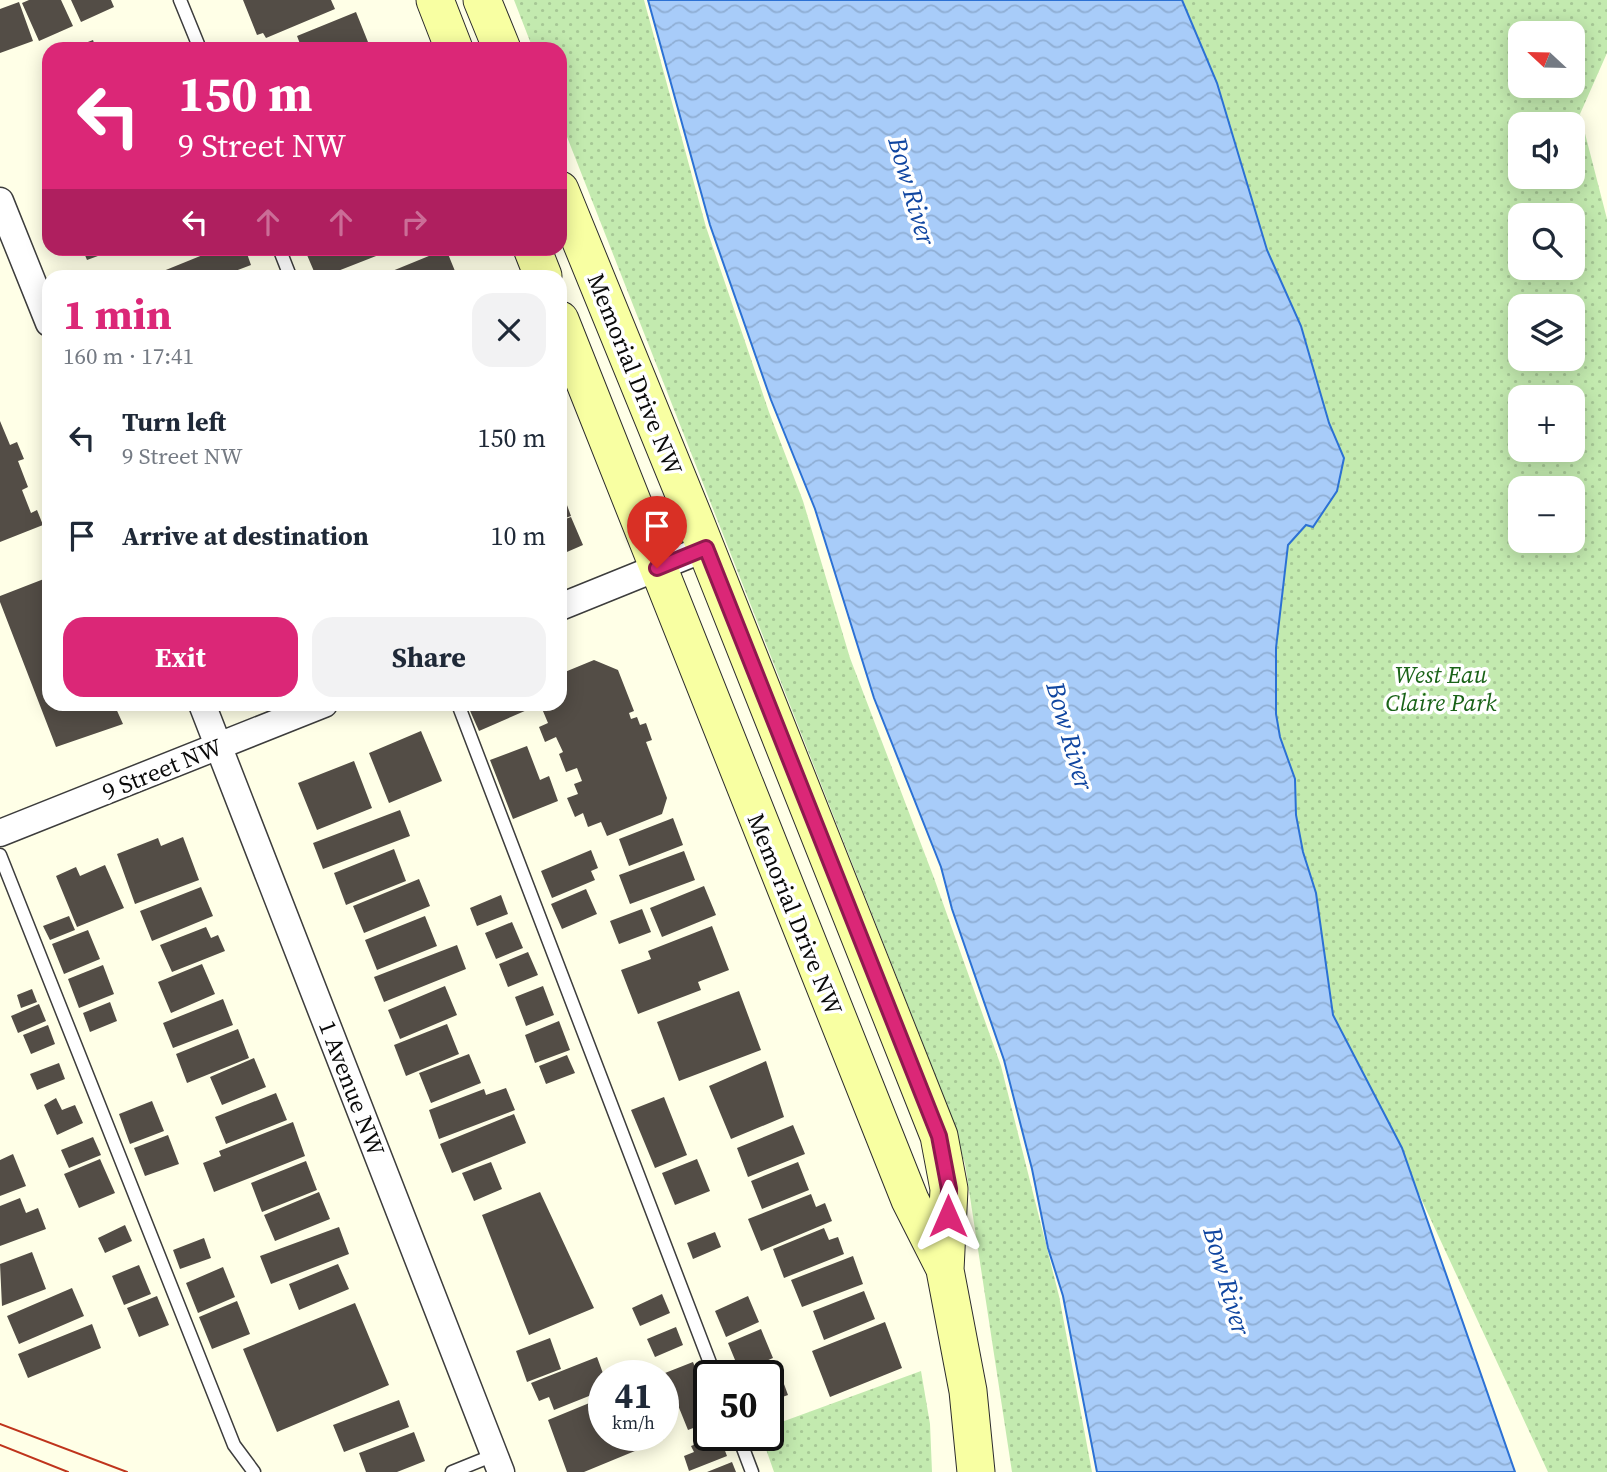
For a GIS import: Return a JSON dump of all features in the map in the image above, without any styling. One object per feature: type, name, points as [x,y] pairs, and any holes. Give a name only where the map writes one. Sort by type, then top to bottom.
[{"type":"main road","points":[[435,0],[451,42]]},
{"type":"main road","points":[[482,0],[499,42]]},
{"type":"main road","name":"Memorial Drive NW","points":[[567,207],[706,548],[939,1136],[949,1189],[945,1270],[968,1391],[976,1472]]},
{"type":"main road","name":"Memorial Drive NW","points":[[567,338],[910,1200],[945,1270]]},
{"type":"street","points":[[0,201],[42,306]]},
{"type":"street","points":[[567,604],[706,548]]},
{"type":"street","name":"1 Avenue NW","points":[[205,711],[498,1464]]},
{"type":"street","name":"9 Street NW","points":[[0,833],[306,711]]},
{"type":"lane","points":[[180,0],[197,42]]},
{"type":"lane","points":[[461,711],[709,1360]]},
{"type":"lane","points":[[0,855],[234,1445],[254,1472]]},
{"type":"lane","points":[[744,1451],[752,1472]]},
{"type":"lane","points":[[452,1472],[498,1464]]},
{"type":"green space","points":[[514,0],[644,0],[706,227],[769,412],[803,501],[850,658],[934,878],[1001,1066],[1059,1296],[1092,1472],[1012,1472],[965,1164],[947,1105],[567,137],[567,42],[530,42]]},
{"type":"green space","name":"West Eau Claire Park","points":[[1182,0],[1607,0],[1607,53],[1581,112],[1508,112],[1508,189],[1585,189],[1585,133],[1607,219],[1607,1472],[1548,1472],[1366,1080],[1333,1016],[1316,893],[1303,852],[1296,815],[1295,779],[1280,737],[1276,714],[1276,648],[1288,545],[1306,524],[1344,458],[1329,423],[1301,326],[1267,250],[1217,83]]},
{"type":"green space","points":[[921,1371],[930,1424],[932,1472],[774,1472],[767,1451],[784,1451],[784,1421]]},
{"type":"water","name":"Bow River","points":[[648,0],[1182,0],[1217,83],[1267,250],[1301,326],[1329,423],[1344,458],[1337,491],[1313,527],[1306,525],[1288,545],[1276,648],[1276,714],[1280,737],[1295,779],[1296,815],[1303,852],[1316,893],[1333,1015],[1402,1148],[1515,1472],[1097,1472],[1063,1296],[1048,1248],[1032,1169],[1004,1060],[952,909],[941,867],[874,698],[815,509],[771,400],[710,225]]},
{"type":"building","points":[[29,0],[61,0],[73,26],[39,41],[22,3]]},
{"type":"building","points":[[71,0],[111,0],[114,7],[81,22]]},
{"type":"building","points":[[243,0],[331,0],[335,9],[266,38],[263,33],[257,35]]},
{"type":"building","points":[[19,2],[33,41],[0,53],[0,9]]},
{"type":"building","points":[[356,12],[368,42],[299,42],[297,36]]},
{"type":"building","points":[[200,256],[248,256],[251,265],[238,270],[166,270]]},
{"type":"building","points":[[307,256],[376,256],[340,270],[313,270]]},
{"type":"building","points":[[429,256],[449,256],[455,270],[395,270]]},
{"type":"building","points":[[0,421],[10,445],[17,442],[24,459],[18,461],[28,487],[22,490],[31,513],[37,510],[42,525],[0,542]]},
{"type":"building","points":[[571,517],[583,545],[567,552],[567,518]]},
{"type":"building","points":[[42,580],[42,711],[0,602],[0,596]]},
{"type":"building","points":[[594,660],[618,670],[634,711],[629,713],[631,719],[637,717],[640,725],[646,723],[652,740],[646,742],[667,798],[662,814],[607,836],[601,822],[588,827],[583,813],[575,817],[567,798],[578,794],[574,784],[582,781],[577,768],[566,772],[559,754],[563,752],[556,737],[545,742],[539,727],[548,723],[543,711],[567,711],[567,671]]},
{"type":"building","points":[[42,711],[117,711],[123,724],[56,747]]},
{"type":"building","points":[[470,711],[525,711],[479,731]]},
{"type":"building","points":[[421,731],[442,781],[389,803],[369,753]]},
{"type":"building","points":[[527,746],[540,780],[549,776],[558,801],[513,819],[490,760]]},
{"type":"building","points":[[354,761],[372,808],[317,830],[298,783]]},
{"type":"building","points":[[400,810],[410,836],[323,869],[313,843]]},
{"type":"building","points":[[673,818],[683,845],[629,866],[619,839]]},
{"type":"building","points":[[183,837],[199,880],[135,904],[117,854],[158,838],[161,846]]},
{"type":"building","points":[[394,849],[406,881],[346,905],[334,873]]},
{"type":"building","points":[[591,850],[598,868],[591,871],[595,880],[552,898],[541,871]]},
{"type":"building","points":[[684,851],[695,880],[630,904],[619,875]]},
{"type":"building","points":[[105,865],[124,908],[77,927],[56,876],[76,867],[80,876]]},
{"type":"building","points":[[419,879],[430,906],[364,933],[353,906]]},
{"type":"building","points":[[704,886],[716,915],[662,937],[650,908]]},
{"type":"building","points":[[201,887],[213,916],[152,941],[140,911]]},
{"type":"building","points":[[586,889],[597,914],[562,929],[551,904]]},
{"type":"building","points":[[501,895],[508,914],[477,926],[470,908]]},
{"type":"building","points":[[642,909],[651,932],[619,944],[610,921]]},
{"type":"building","points":[[69,916],[75,930],[50,940],[43,926]]},
{"type":"building","points":[[425,916],[437,946],[377,970],[365,940]]},
{"type":"building","points":[[512,922],[523,948],[496,959],[485,933]]},
{"type":"building","points":[[712,926],[729,970],[698,982],[701,990],[638,1014],[621,970],[651,959],[648,951]]},
{"type":"building","points":[[206,927],[211,938],[218,935],[225,951],[172,972],[160,945]]},
{"type":"building","points":[[88,930],[100,959],[64,974],[52,944]]},
{"type":"building","points":[[457,945],[466,969],[384,1002],[374,977]]},
{"type":"building","points":[[528,952],[538,975],[508,987],[499,964]]},
{"type":"building","points":[[202,964],[215,994],[171,1013],[158,982]]},
{"type":"building","points":[[103,965],[114,994],[79,1008],[68,979]]},
{"type":"building","points":[[445,986],[457,1015],[400,1039],[388,1010]]},
{"type":"building","points":[[543,986],[554,1015],[526,1026],[515,997]]},
{"type":"building","points":[[32,989],[37,1002],[21,1008],[17,995]]},
{"type":"building","points":[[739,991],[761,1050],[679,1081],[657,1022]]},
{"type":"building","points":[[223,999],[233,1025],[173,1048],[163,1023]]},
{"type":"building","points":[[110,1002],[117,1021],[90,1032],[83,1013]]},
{"type":"building","points":[[39,1004],[46,1021],[18,1033],[11,1016]]},
{"type":"building","points":[[559,1021],[570,1050],[535,1063],[525,1035]]},
{"type":"building","points":[[447,1024],[459,1054],[406,1076],[394,1045]]},
{"type":"building","points":[[48,1025],[55,1044],[31,1054],[23,1035]]},
{"type":"building","points":[[238,1029],[249,1058],[187,1083],[176,1054]]},
{"type":"building","points":[[469,1054],[481,1083],[431,1103],[419,1073]]},
{"type":"building","points":[[567,1055],[575,1073],[546,1084],[539,1066]]},
{"type":"building","points":[[254,1058],[266,1087],[222,1105],[210,1077]]},
{"type":"building","points":[[766,1061],[784,1117],[731,1139],[709,1086]]},
{"type":"building","points":[[59,1063],[65,1079],[37,1090],[30,1074]]},
{"type":"building","points":[[506,1088],[515,1110],[439,1139],[429,1110],[484,1089],[486,1095]]},
{"type":"building","points":[[276,1093],[287,1120],[226,1144],[215,1117]]},
{"type":"building","points":[[664,1097],[687,1155],[655,1168],[631,1110]]},
{"type":"building","points":[[56,1098],[62,1110],[75,1105],[83,1123],[57,1135],[44,1105]]},
{"type":"building","points":[[152,1101],[164,1131],[130,1144],[119,1114]]},
{"type":"building","points":[[514,1114],[526,1143],[452,1173],[440,1144]]},
{"type":"building","points":[[293,1122],[305,1156],[214,1192],[203,1163],[221,1156],[219,1151]]},
{"type":"building","points":[[793,1125],[805,1154],[748,1177],[737,1148]]},
{"type":"building","points":[[168,1135],[179,1164],[145,1176],[134,1148]]},
{"type":"building","points":[[93,1137],[101,1155],[69,1168],[61,1150]]},
{"type":"building","points":[[13,1154],[26,1186],[0,1196],[0,1160]]},
{"type":"building","points":[[100,1159],[115,1193],[79,1208],[64,1174]]},
{"type":"building","points":[[697,1159],[710,1191],[675,1205],[662,1173]]},
{"type":"building","points":[[306,1161],[317,1190],[262,1212],[251,1183]]},
{"type":"building","points":[[491,1162],[502,1189],[474,1201],[462,1173]]},
{"type":"building","points":[[798,1162],[809,1190],[762,1209],[751,1181]]},
{"type":"building","points":[[319,1192],[330,1219],[275,1241],[264,1215]]},
{"type":"building","points":[[540,1192],[594,1308],[529,1335],[482,1215]]},
{"type":"building","points":[[811,1194],[816,1207],[825,1203],[832,1221],[761,1251],[748,1219]]},
{"type":"building","points":[[20,1198],[26,1213],[38,1208],[46,1229],[0,1246],[0,1206]]},
{"type":"building","points":[[125,1225],[132,1241],[105,1253],[98,1238]]},
{"type":"building","points":[[339,1227],[349,1254],[271,1284],[260,1256]]},
{"type":"building","points":[[824,1228],[829,1240],[838,1237],[844,1254],[784,1278],[773,1249]]},
{"type":"building","points":[[715,1232],[721,1247],[693,1259],[687,1243]]},
{"type":"building","points":[[204,1238],[211,1258],[180,1269],[173,1250]]},
{"type":"building","points":[[32,1252],[46,1289],[2,1306],[0,1264]]},
{"type":"building","points":[[853,1256],[863,1284],[802,1307],[791,1280]]},
{"type":"building","points":[[338,1264],[349,1289],[299,1310],[289,1284]]},
{"type":"building","points":[[139,1265],[151,1294],[124,1305],[112,1276]]},
{"type":"building","points":[[223,1267],[235,1297],[198,1313],[186,1283]]},
{"type":"building","points":[[72,1288],[84,1316],[19,1344],[7,1316]]},
{"type":"building","points":[[864,1291],[875,1319],[824,1340],[813,1311]]},
{"type":"building","points":[[662,1294],[670,1313],[640,1326],[632,1308]]},
{"type":"building","points":[[157,1296],[169,1325],[139,1337],[127,1308]]},
{"type":"building","points":[[748,1296],[759,1322],[726,1337],[715,1311]]},
{"type":"building","points":[[237,1301],[250,1334],[212,1349],[199,1317]]},
{"type":"building","points":[[355,1303],[389,1385],[277,1432],[243,1349]]},
{"type":"building","points":[[885,1322],[902,1368],[830,1397],[812,1351]]},
{"type":"building","points":[[92,1324],[101,1348],[28,1378],[18,1354]]},
{"type":"building","points":[[676,1327],[683,1345],[655,1357],[647,1339]]},
{"type":"building","points":[[761,1329],[773,1358],[735,1360],[728,1343]]},
{"type":"building","points":[[550,1338],[561,1369],[527,1382],[516,1351]]},
{"type":"building","points":[[588,1361],[588,1396],[554,1410],[549,1397],[539,1401],[531,1383]]},
{"type":"building","points":[[693,1362],[693,1428],[688,1430],[679,1408],[679,1368]]},
{"type":"building","points":[[399,1400],[409,1427],[344,1452],[333,1425]]},
{"type":"building","points":[[588,1404],[588,1451],[635,1451],[584,1472],[567,1472],[548,1420]]},
{"type":"building","points":[[414,1432],[425,1461],[397,1472],[366,1472],[359,1453]]},
{"type":"building","points":[[725,1451],[727,1456],[689,1471],[684,1456],[694,1452]]},
{"type":"building","points":[[732,1462],[736,1472],[707,1472]]},
{"type":"tram line","points":[[0,1424],[127,1472]]},
{"type":"tram line","points":[[0,1445],[68,1472]]},
{"type":"route","points":[[657,568],[706,548],[939,1136],[949,1189],[948,1216]]}]
